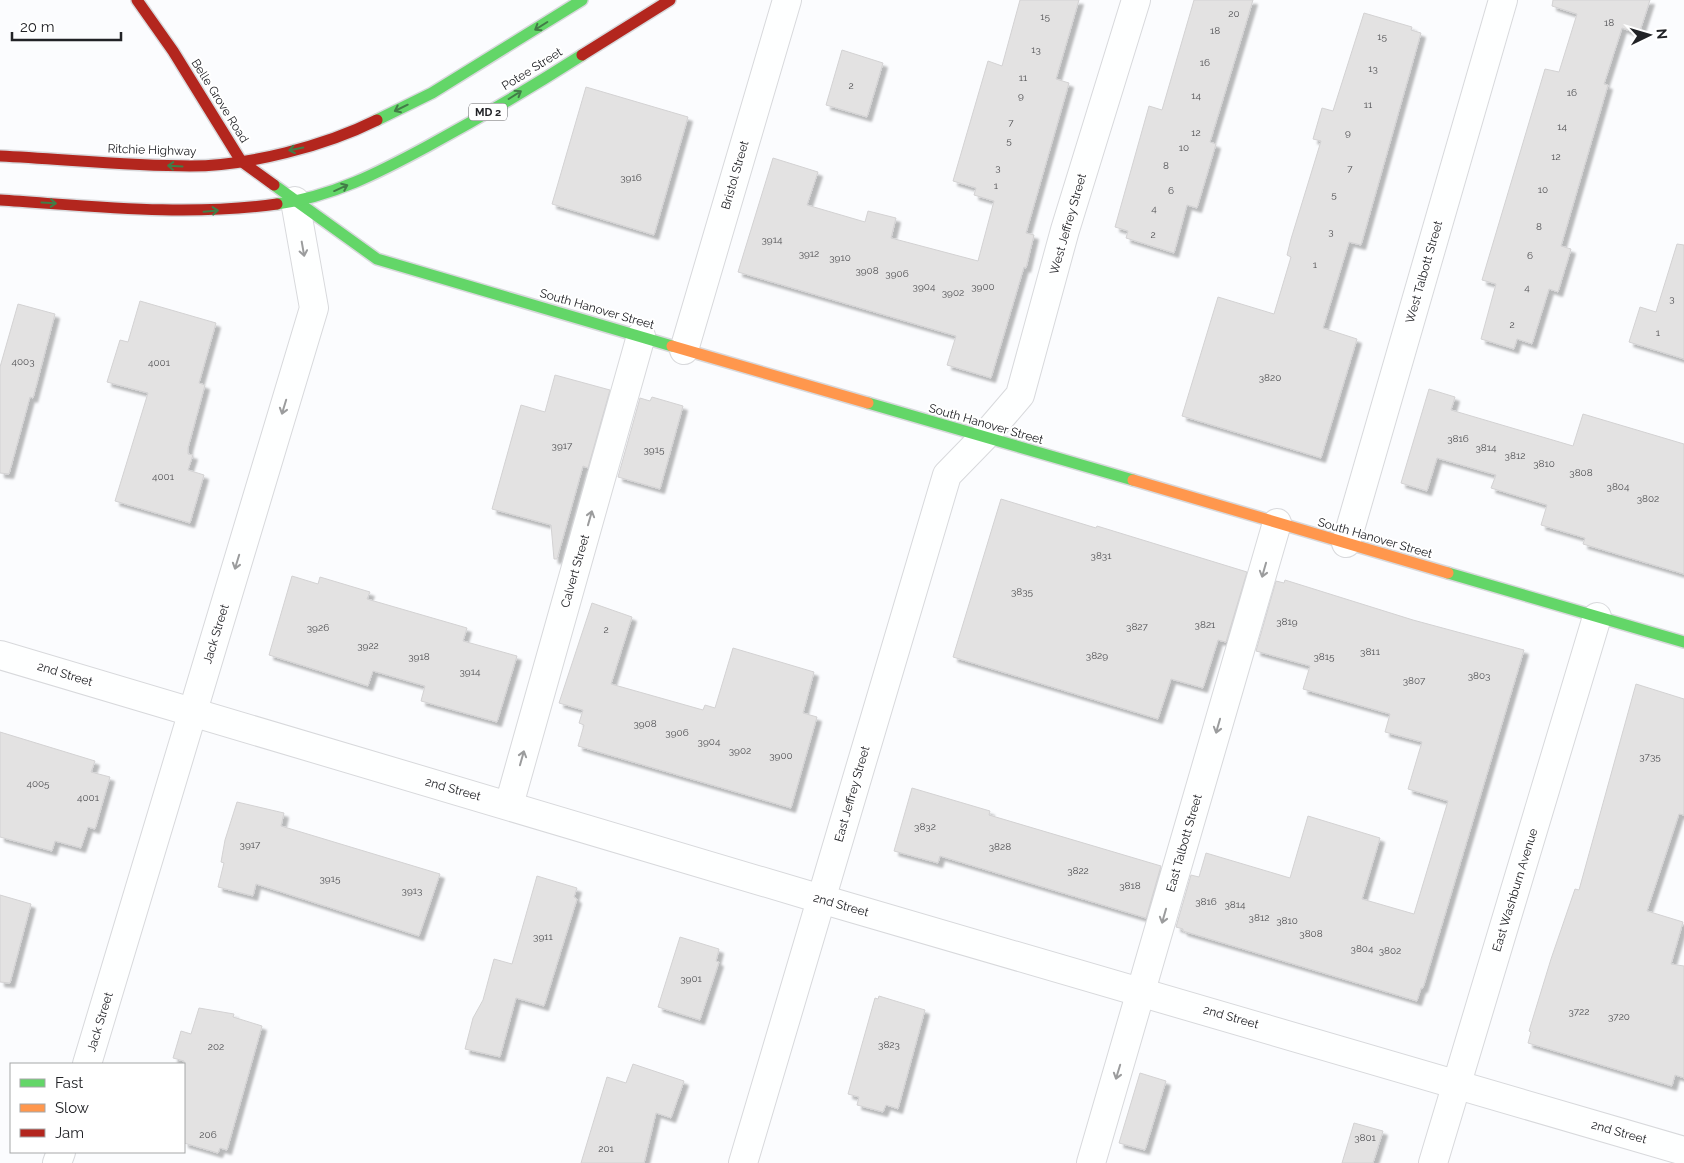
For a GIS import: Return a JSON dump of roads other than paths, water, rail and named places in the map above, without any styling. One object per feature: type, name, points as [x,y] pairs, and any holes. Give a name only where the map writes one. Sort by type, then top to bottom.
[{"type":"main road","name":"Belle Grove Road","points":[[138,0],[241,160],[294,201]]},
{"type":"main road","name":"Ritchie Highway","points":[[0,156],[191,166],[241,160],[310,146],[359,129],[432,93],[582,0]]},
{"type":"main road","name":"Potee Street","points":[[294,201],[328,194],[385,169],[456,131],[670,0]]},
{"type":"main road","name":"MD 2","points":[[0,200],[204,212],[294,201]]},
{"type":"main road","name":"South Hanover Street","points":[[294,201],[377,259],[1684,642]]},
{"type":"street","name":"Bristol Street","points":[[684,350],[787,0]]},
{"type":"street","name":"West Jeffrey Street","points":[[984,437],[1020,395],[1065,230],[1136,0]]},
{"type":"street","name":"West Talbott Street","points":[[1346,543],[1502,0]]},
{"type":"street","name":"Jack Street","points":[[87,1063],[314,308],[294,201]]},
{"type":"street","name":"Calvert Street","points":[[509,805],[641,336]]},
{"type":"street","name":"East Jeffrey Street","points":[[743,1163],[947,475],[984,437]]},
{"type":"street","name":"East Talbott Street","points":[[1090,1163],[1278,523]]},
{"type":"street","name":"East Washburn Avenue","points":[[1433,1163],[1597,617]]},
{"type":"street","name":"2nd Street","points":[[0,655],[821,899],[1142,991],[1684,1151]]}]
